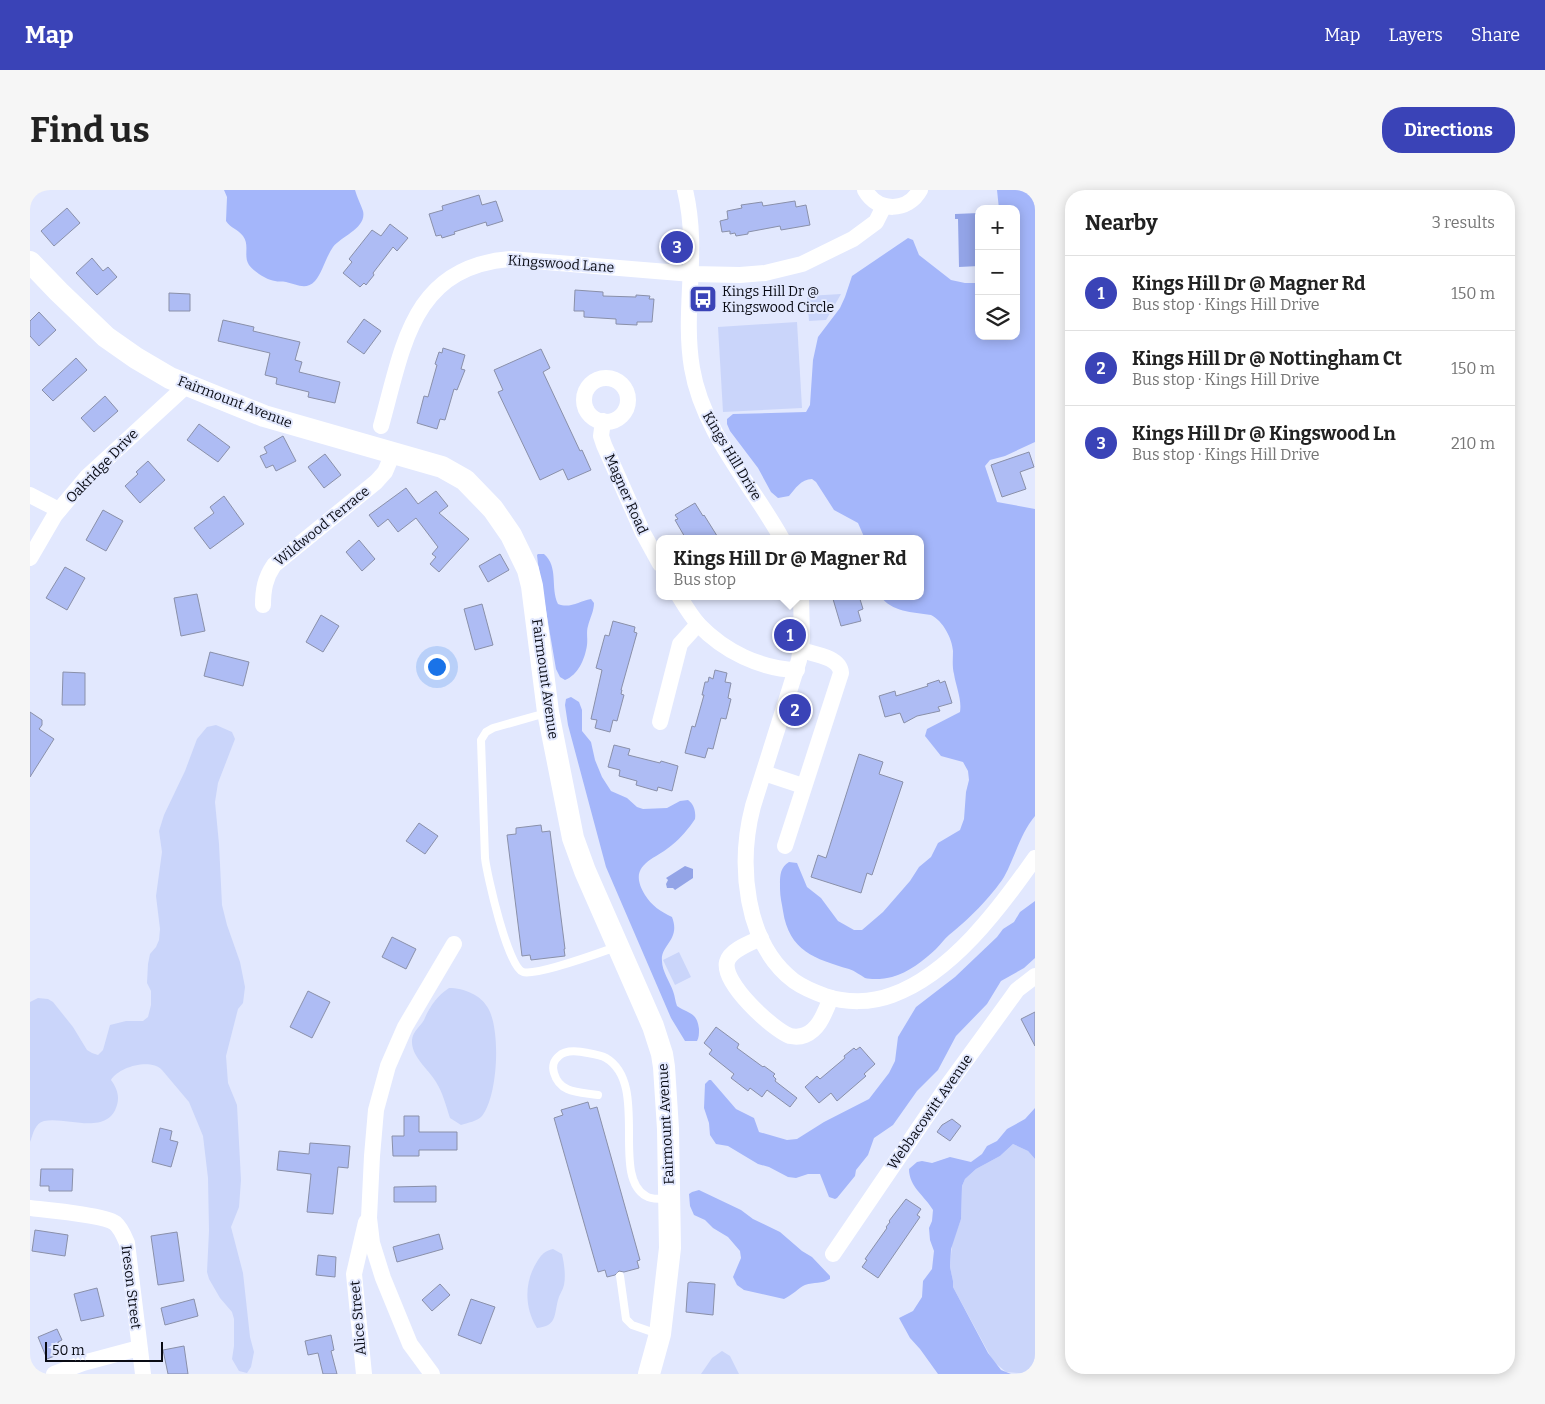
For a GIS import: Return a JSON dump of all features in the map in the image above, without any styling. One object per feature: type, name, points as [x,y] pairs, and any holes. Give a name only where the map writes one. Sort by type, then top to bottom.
[{"type":"street","name":"Kings Hill Drive","points":[[685,190],[692,233],[689,343],[692,369],[700,399],[713,430],[779,535]]},
{"type":"street","points":[[865,190],[873,200],[884,206],[894,207],[904,205],[913,200],[920,190]]},
{"type":"street","name":"Kingswood Lane","points":[[381,426],[404,343],[416,315],[438,287],[466,269],[489,262],[510,259],[692,274],[754,275],[802,264],[834,250],[868,229],[878,219],[884,206]]},
{"type":"street","name":"Fairmount Avenue","points":[[30,262],[58,292],[106,337],[152,368],[264,416],[434,464],[466,480],[493,509],[511,535],[525,562],[530,577],[548,712],[573,838],[653,1026],[662,1054],[667,1108],[670,1248],[660,1334],[649,1374]]},
{"type":"street","name":"Oakridge Drive","points":[[30,558],[59,510],[97,466],[187,384]]},
{"type":"street","name":"Magner Road","points":[[603,421],[602,436],[604,445],[643,533],[656,557]]},
{"type":"street","name":"Wildwood Terrace","points":[[263,605],[263,592],[266,580],[274,565],[376,482],[385,472],[393,453]]},
{"type":"street","points":[[30,495],[59,510]]},
{"type":"street","points":[[682,600],[698,624],[731,650],[755,662],[781,669],[796,670]]},
{"type":"street","points":[[800,600],[801,650],[750,816],[746,854],[750,903],[761,938],[776,963],[792,980],[809,990],[831,998],[852,1001],[878,1000],[901,992],[947,961],[970,939],[998,908],[1035,858]]},
{"type":"street","points":[[660,722],[680,643],[698,624]]},
{"type":"street","points":[[785,846],[840,675],[840,669],[835,661],[801,650]]},
{"type":"street","points":[[764,773],[804,786]]},
{"type":"street","points":[[761,938],[730,956],[727,967],[734,985],[765,1019],[788,1034],[804,1036],[818,1025],[831,998]]},
{"type":"street","points":[[432,1374],[410,1344],[372,1243],[369,1218],[372,1156],[376,1110],[388,1066],[406,1027],[454,944]]},
{"type":"street","name":"Webbacowitt Avenue","points":[[833,1254],[948,1085],[1017,990],[1035,976]]},
{"type":"street","name":"Alice Street","points":[[364,1374],[354,1274],[370,1203]]},
{"type":"street","name":"Ireson Street","points":[[30,1208],[101,1218],[115,1224],[121,1230],[127,1243],[143,1374]]},
{"type":"street","points":[[54,1374],[83,1363],[139,1348]]},
{"type":"lane","points":[[548,712],[493,728],[483,735],[481,747],[484,848],[487,876],[512,959],[518,969],[526,973],[540,972],[618,946]]},
{"type":"lane","points":[[598,1095],[566,1090],[559,1085],[553,1066],[558,1057],[567,1052],[585,1052],[606,1058],[612,1064],[623,1078],[626,1089],[630,1163],[634,1181],[640,1191],[646,1196],[670,1198]]},
{"type":"lane","points":[[620,1276],[626,1319],[632,1325],[660,1334]]},
{"type":"shaded area","points":[[224,190],[355,190],[363,211],[363,217],[358,227],[333,247],[315,281],[308,286],[301,286],[268,279],[260,275],[249,265],[247,262],[245,239],[226,221],[227,197]]},
{"type":"shaded area","points":[[997,190],[1035,190],[1035,442],[1005,456],[990,460],[985,466],[997,502],[1035,509],[1035,816],[1025,830],[1004,877],[971,916],[921,962],[910,969],[889,978],[868,979],[851,970],[815,957],[791,936],[786,925],[780,895],[781,874],[786,864],[789,862],[797,863],[807,887],[821,898],[838,921],[854,930],[862,930],[883,912],[910,881],[919,867],[931,857],[938,843],[960,830],[964,819],[969,780],[968,771],[963,762],[941,756],[925,736],[927,729],[960,712],[960,698],[953,668],[952,646],[946,630],[931,615],[896,608],[884,600],[924,600],[924,535],[863,535],[858,523],[834,510],[816,482],[812,479],[801,483],[789,496],[778,498],[771,492],[758,468],[730,431],[727,419],[733,414],[806,412],[810,405],[813,360],[818,337],[840,308],[852,276],[908,238],[913,240],[919,255],[951,280],[975,283],[975,340],[1020,340],[1020,205],[999,205]]},
{"type":"shaded area","points":[[975,213],[975,266],[959,267],[958,219],[955,219],[955,214]]},
{"type":"shaded area","points":[[841,294],[826,320],[809,321],[807,296]]},
{"type":"shaded area","points":[[797,322],[802,408],[723,412],[718,327]]},
{"type":"shaded area","points":[[538,554],[544,554],[549,559],[553,571],[558,604],[567,606],[591,599],[594,603],[587,628],[585,656],[574,674],[565,680],[560,677],[556,669],[538,564]]},
{"type":"shaded area","points":[[571,697],[579,702],[582,710],[582,731],[591,742],[595,760],[602,777],[611,791],[627,798],[637,807],[643,809],[667,808],[680,801],[688,800],[694,808],[695,819],[679,839],[645,864],[639,876],[640,885],[647,899],[672,917],[674,931],[662,955],[662,965],[677,1006],[692,1014],[698,1023],[699,1035],[697,1041],[685,1041],[671,1018],[606,867],[568,725],[565,705],[566,699]]},
{"type":"shaded area","points":[[216,725],[232,732],[235,739],[218,783],[215,802],[222,905],[240,962],[245,987],[243,1003],[238,1009],[226,1056],[228,1083],[237,1105],[241,1180],[239,1207],[231,1227],[243,1273],[250,1337],[254,1352],[251,1367],[247,1373],[239,1371],[232,1359],[234,1319],[232,1312],[220,1298],[207,1272],[209,1231],[208,1178],[203,1136],[189,1102],[162,1070],[157,1066],[143,1064],[121,1071],[111,1080],[118,1095],[117,1105],[112,1115],[96,1123],[44,1121],[36,1126],[30,1142],[30,1002],[38,998],[48,999],[53,1002],[73,1027],[87,1050],[98,1055],[103,1050],[110,1025],[126,1021],[143,1021],[148,1017],[151,1005],[151,991],[147,983],[148,964],[150,954],[159,940],[160,929],[156,896],[162,852],[159,831],[197,739],[207,727]]},
{"type":"shaded area","points":[[685,866],[693,869],[693,878],[675,890],[667,888],[668,880],[666,878]]},
{"type":"shaded area","points":[[1035,901],[1035,958],[1024,968],[1001,981],[987,1004],[956,1036],[938,1070],[917,1091],[893,1125],[874,1138],[868,1155],[856,1170],[855,1176],[837,1198],[829,1197],[820,1174],[808,1174],[796,1178],[788,1177],[769,1167],[758,1164],[728,1146],[716,1144],[710,1135],[709,1123],[704,1108],[705,1084],[709,1080],[736,1109],[754,1118],[759,1132],[787,1140],[797,1139],[824,1122],[869,1099],[889,1073],[895,1061],[898,1037],[916,1007],[955,977],[1003,929],[1014,922],[1020,912]]},
{"type":"shaded area","points":[[679,952],[691,977],[675,985],[663,960]]},
{"type":"shaded area","points":[[449,988],[466,991],[481,999],[488,1008],[495,1031],[496,1063],[492,1094],[480,1118],[461,1125],[450,1118],[438,1086],[417,1057],[412,1046],[415,1032],[434,1002]]},
{"type":"shaded area","points":[[1035,1108],[1035,1159],[1028,1151],[1013,1144],[1000,1156],[976,1169],[965,1179],[962,1186],[961,1219],[951,1249],[950,1267],[953,1287],[988,1353],[1001,1370],[1011,1374],[938,1374],[910,1338],[899,1318],[913,1311],[922,1297],[923,1281],[932,1269],[934,1251],[930,1240],[929,1228],[933,1210],[914,1186],[909,1169],[917,1162],[932,1163],[950,1157],[971,1162],[982,1154],[987,1146],[997,1141],[1007,1129],[1025,1119]]},
{"type":"shaded area","points":[[1013,1144],[1028,1151],[1035,1159],[1035,1366],[1029,1374],[1006,1372],[993,1361],[953,1287],[950,1267],[952,1244],[961,1219],[962,1186],[965,1179],[976,1169],[1000,1156]]},
{"type":"shaded area","points":[[699,1190],[741,1210],[753,1219],[780,1232],[812,1257],[830,1276],[830,1279],[824,1282],[805,1285],[784,1299],[744,1290],[737,1285],[733,1277],[741,1258],[740,1251],[728,1237],[713,1228],[705,1220],[694,1215],[690,1206],[689,1194]]},
{"type":"shaded area","points":[[553,1249],[562,1254],[565,1273],[564,1285],[554,1319],[548,1325],[537,1328],[528,1303],[528,1285],[533,1268],[538,1260],[544,1253]]},
{"type":"shaded area","points":[[722,1351],[730,1356],[739,1374],[701,1374],[712,1358]]},
{"type":"building","points":[[479,195],[482,205],[496,201],[503,221],[487,226],[486,222],[454,232],[455,234],[442,238],[441,235],[436,236],[429,214],[443,210],[442,206]]},
{"type":"building","points":[[795,201],[796,207],[806,205],[810,225],[781,230],[780,226],[736,236],[735,233],[730,234],[730,231],[722,232],[720,221],[728,219],[727,211],[742,208],[741,205],[762,202],[763,206]]},
{"type":"building","points":[[67,208],[80,223],[54,246],[41,231]]},
{"type":"building","points":[[390,224],[408,238],[397,251],[393,247],[366,285],[364,283],[360,287],[343,273],[352,262],[349,259],[372,230],[381,236]]},
{"type":"building","points":[[92,258],[103,271],[108,267],[117,277],[97,295],[76,273]]},
{"type":"building","points":[[575,290],[603,292],[603,296],[650,296],[649,299],[654,299],[652,322],[637,322],[637,325],[616,324],[616,319],[584,317],[584,311],[574,311]]},
{"type":"building","points":[[169,293],[190,294],[190,311],[169,311]]},
{"type":"building","points":[[39,312],[56,330],[39,346],[30,336],[30,321]]},
{"type":"building","points":[[364,319],[381,331],[364,354],[347,342]]},
{"type":"building","points":[[223,320],[254,327],[253,331],[300,342],[295,360],[302,362],[299,372],[340,382],[335,403],[308,397],[309,392],[276,384],[277,378],[265,375],[270,353],[218,341]]},
{"type":"building","points":[[443,348],[465,355],[461,369],[465,370],[457,390],[454,389],[445,420],[440,419],[437,429],[417,423],[424,396],[428,397],[439,352],[442,353]]},
{"type":"building","points":[[541,349],[550,368],[543,372],[580,451],[582,450],[591,470],[568,480],[563,469],[540,480],[498,392],[503,390],[494,370]]},
{"type":"building","points":[[76,358],[87,370],[53,401],[42,390]]},
{"type":"building","points":[[105,396],[118,411],[94,432],[81,418]]},
{"type":"building","points":[[199,424],[230,447],[218,462],[187,440]]},
{"type":"building","points":[[283,436],[296,461],[276,471],[273,465],[266,468],[260,456],[267,453],[264,447]]},
{"type":"building","points":[[1029,452],[1034,467],[1020,472],[1026,489],[1002,497],[991,465]]},
{"type":"building","points":[[325,454],[341,475],[324,488],[308,467]]},
{"type":"building","points":[[148,461],[165,480],[140,503],[125,486]]},
{"type":"building","points":[[406,488],[418,504],[436,491],[448,506],[439,513],[469,539],[439,572],[430,564],[436,557],[432,554],[438,547],[416,518],[398,532],[388,519],[378,527],[369,515]]},
{"type":"building","points":[[224,496],[244,524],[210,549],[194,528],[214,513],[210,507]]},
{"type":"building","points":[[695,503],[716,535],[684,535],[675,520],[678,519],[675,515]]},
{"type":"building","points":[[103,510],[123,521],[106,551],[86,540]]},
{"type":"building","points":[[359,540],[375,559],[362,571],[346,552]]},
{"type":"building","points":[[500,554],[509,570],[488,582],[479,566]]},
{"type":"building","points":[[65,567],[85,578],[67,610],[46,598]]},
{"type":"building","points":[[197,594],[205,631],[181,636],[174,598]]},
{"type":"building","points":[[833,600],[860,600],[863,609],[858,611],[861,621],[841,626]]},
{"type":"building","points":[[482,604],[493,645],[475,650],[464,609]]},
{"type":"building","points":[[321,615],[339,626],[323,652],[306,642]]},
{"type":"building","points":[[613,621],[635,627],[634,632],[637,633],[621,690],[621,694],[624,695],[617,721],[613,720],[610,732],[595,728],[597,720],[591,719],[602,670],[596,668],[605,635],[609,636]]},
{"type":"building","points":[[210,652],[249,662],[243,686],[204,676]]},
{"type":"building","points":[[715,670],[727,673],[725,682],[731,683],[728,698],[731,699],[726,719],[721,718],[713,749],[708,748],[705,758],[685,753],[692,726],[695,727],[704,695],[702,695],[705,682],[708,682],[709,677],[713,679]]},
{"type":"building","points":[[63,672],[85,673],[85,705],[62,705]]},
{"type":"building","points":[[939,680],[940,683],[945,681],[952,703],[938,707],[940,711],[917,716],[904,723],[900,713],[885,717],[879,696],[895,691],[896,696],[928,686],[927,684]]},
{"type":"building","points":[[30,712],[42,720],[42,725],[39,729],[54,739],[30,777]]},
{"type":"building","points":[[614,745],[630,749],[628,755],[678,766],[672,791],[658,787],[657,791],[636,785],[637,781],[619,776],[620,770],[608,767]]},
{"type":"building","points":[[859,754],[883,762],[879,774],[903,782],[872,875],[867,873],[861,893],[811,877],[818,855],[826,858]]},
{"type":"building","points":[[419,823],[438,836],[425,854],[406,841]]},
{"type":"building","points":[[541,825],[542,832],[550,831],[565,956],[531,960],[530,955],[522,956],[507,835],[516,834],[516,828]]},
{"type":"building","points":[[392,937],[416,949],[406,969],[382,957]]},
{"type":"building","points":[[308,991],[330,1002],[312,1038],[290,1027]]},
{"type":"building","points":[[1035,1012],[1035,1046],[1021,1019]]},
{"type":"building","points":[[716,1027],[739,1044],[737,1048],[775,1074],[773,1076],[776,1079],[775,1081],[797,1098],[790,1107],[767,1090],[762,1097],[750,1088],[748,1091],[731,1078],[734,1074],[709,1054],[712,1050],[704,1043]]},
{"type":"building","points":[[860,1047],[875,1064],[864,1074],[866,1076],[837,1101],[831,1093],[819,1103],[805,1087],[817,1076],[820,1079],[854,1048],[856,1050]]},
{"type":"building","points":[[588,1102],[590,1109],[597,1107],[640,1260],[637,1261],[639,1268],[624,1272],[619,1271],[615,1275],[607,1277],[605,1270],[598,1272],[554,1118],[563,1115],[561,1110]]},
{"type":"building","points":[[404,1116],[419,1116],[419,1132],[457,1132],[457,1150],[419,1150],[419,1156],[393,1156],[392,1136],[404,1136]]},
{"type":"building","points":[[952,1119],[961,1126],[950,1141],[937,1132],[942,1125]]},
{"type":"building","points":[[160,1128],[172,1131],[170,1140],[178,1142],[171,1167],[152,1162]]},
{"type":"building","points":[[310,1143],[350,1146],[348,1168],[338,1167],[333,1214],[307,1212],[311,1174],[277,1170],[279,1151],[309,1154]]},
{"type":"building","points":[[41,1169],[73,1169],[72,1191],[49,1191],[49,1186],[40,1186]]},
{"type":"building","points":[[436,1186],[436,1202],[394,1202],[394,1187]]},
{"type":"building","points":[[906,1199],[921,1209],[917,1215],[920,1217],[878,1278],[862,1267],[867,1260],[865,1259],[887,1228],[889,1221]]},
{"type":"building","points":[[35,1230],[68,1235],[65,1256],[32,1251]]},
{"type":"building","points":[[177,1232],[184,1281],[158,1285],[151,1236]]},
{"type":"building","points":[[439,1234],[443,1249],[397,1262],[393,1247]]},
{"type":"building","points":[[318,1255],[336,1257],[335,1277],[316,1275]]},
{"type":"building","points":[[688,1283],[715,1284],[713,1315],[686,1312]]},
{"type":"building","points":[[440,1284],[450,1295],[432,1311],[422,1300]]},
{"type":"building","points":[[97,1288],[104,1316],[81,1321],[74,1294]]},
{"type":"building","points":[[194,1299],[198,1316],[165,1325],[161,1308]]},
{"type":"building","points":[[471,1299],[495,1307],[481,1344],[458,1335]]},
{"type":"building","points":[[57,1329],[62,1340],[58,1342],[62,1353],[47,1359],[38,1337]]},
{"type":"building","points":[[331,1335],[334,1350],[331,1351],[337,1374],[323,1374],[318,1353],[308,1355],[305,1341]]},
{"type":"building","points":[[184,1346],[188,1374],[168,1374],[163,1350]]},
{"type":"place","name":"Kings Hill Dr @ Kingswood Ln","points":[[677,247]]},
{"type":"place","name":"Kings Hill Dr @ Kingswood Circle","points":[[703,299]]},
{"type":"place","name":"Kings Hill Dr @ Magner Rd","points":[[790,635]]},
{"type":"place","name":"Kings Hill Dr @ Nottingham Ct","points":[[795,710]]}]
